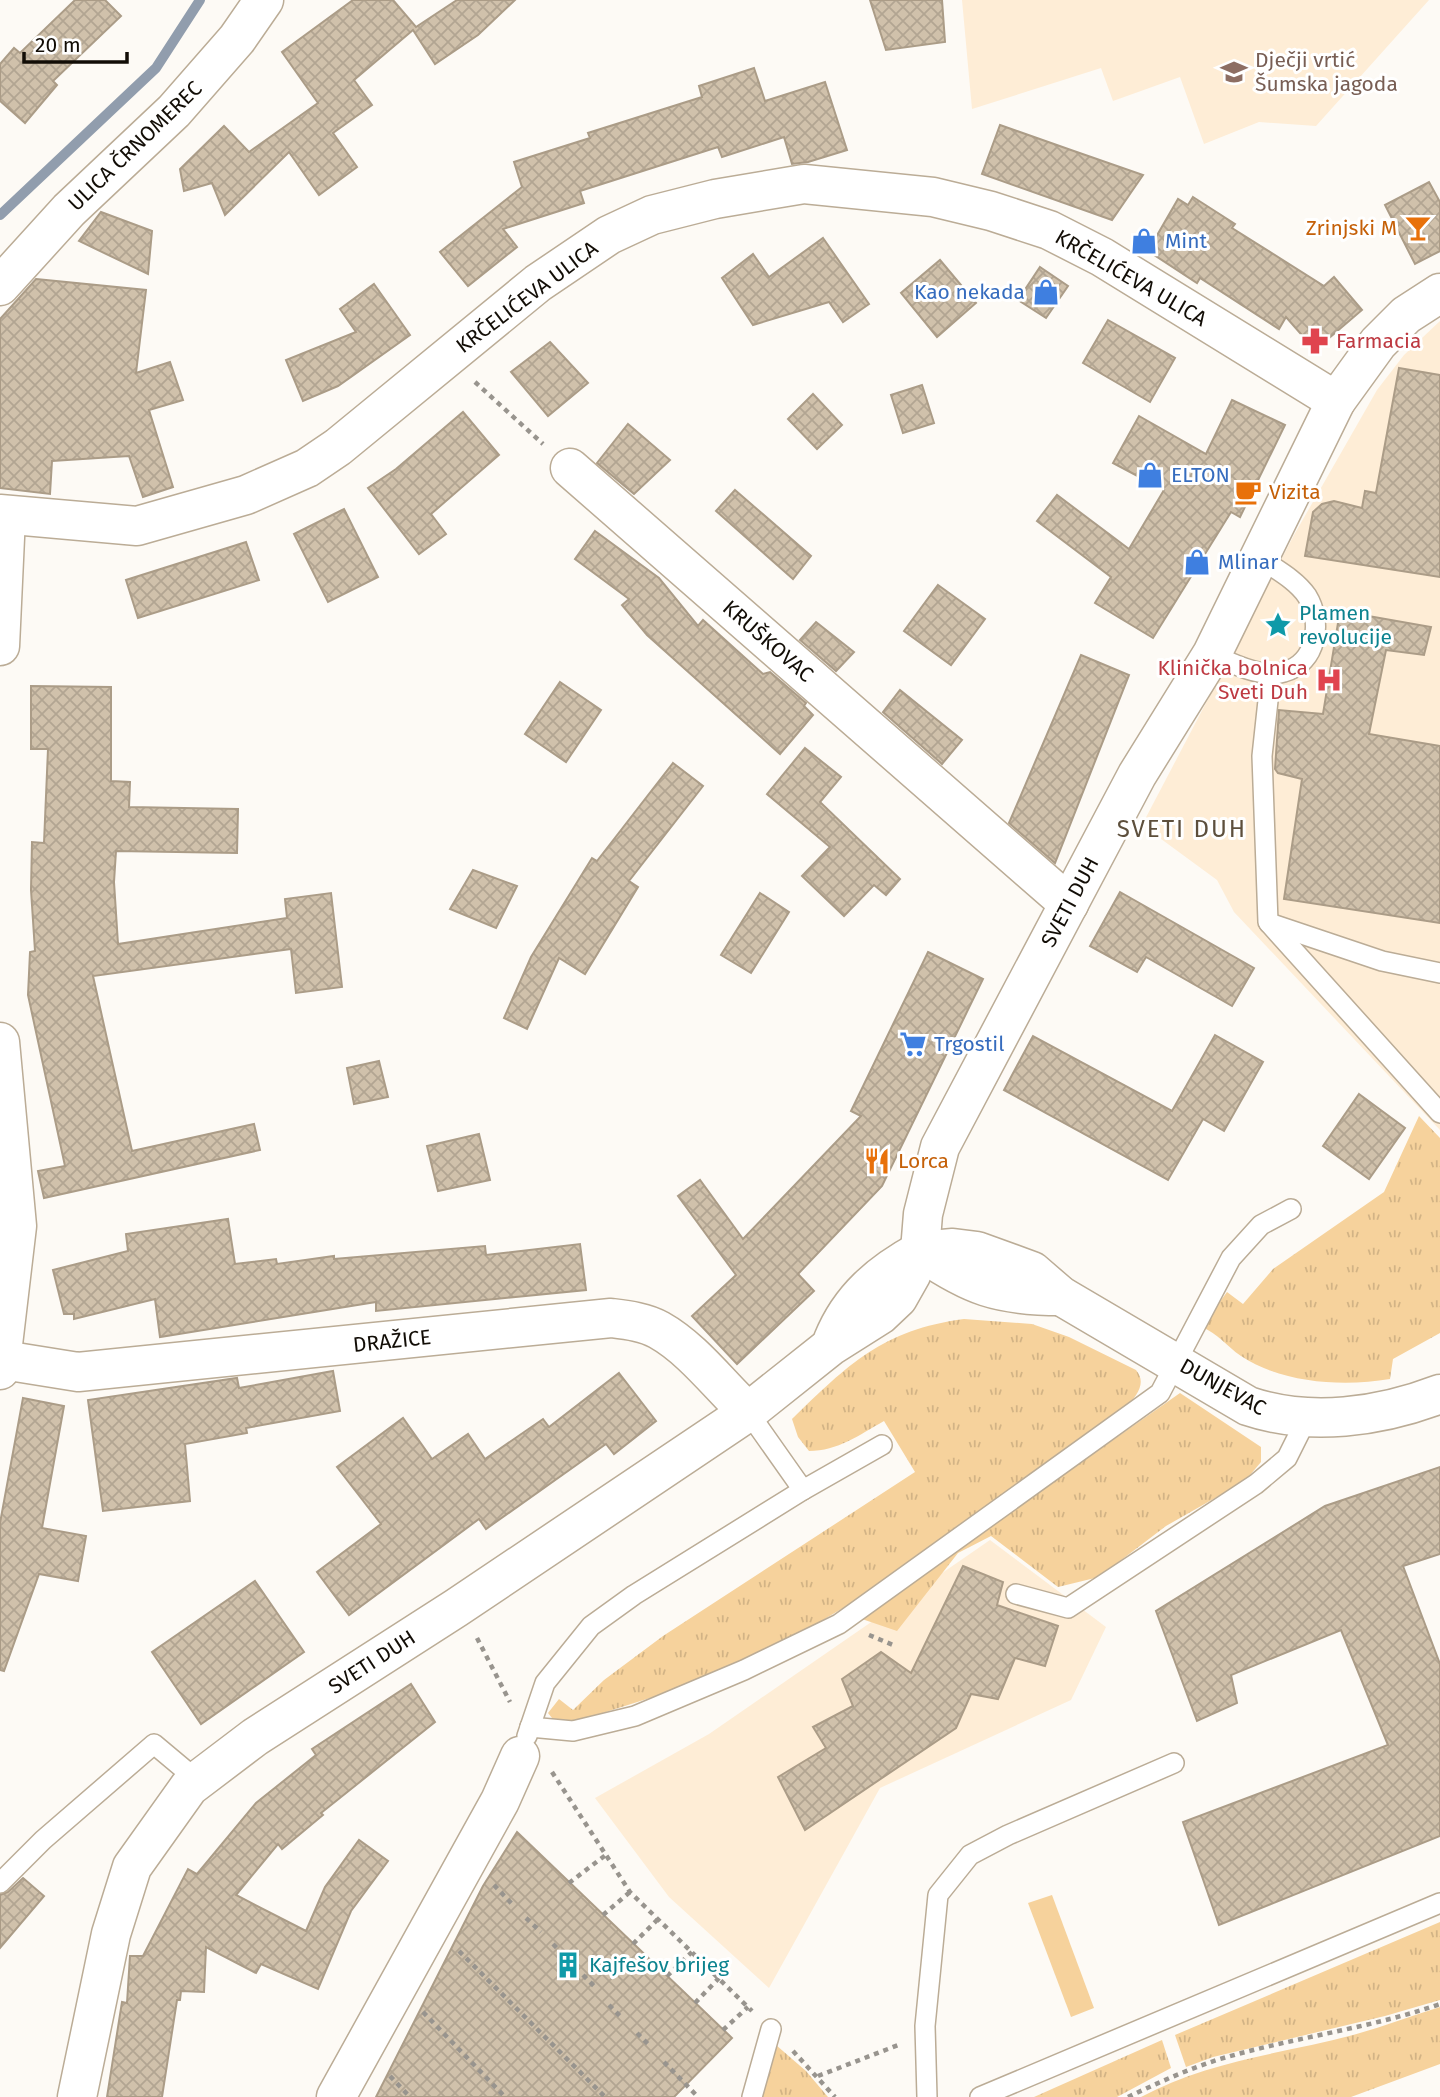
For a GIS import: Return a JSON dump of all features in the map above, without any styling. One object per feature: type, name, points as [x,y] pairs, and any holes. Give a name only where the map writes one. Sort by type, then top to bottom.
[{"type":"street","name":"ULICA ČRNOMEREC","points":[[0,286],[69,209],[174,111],[237,39],[264,0]]},
{"type":"street","name":"KRČELIĆEVA ULICA","points":[[3,515],[137,526],[246,495],[307,468],[338,447],[538,283],[609,235],[652,215],[715,199],[804,184],[933,197],[990,211],[1048,230],[1102,257],[1336,401]]},
{"type":"street","name":"SVETI DUH","points":[[77,2097],[111,1934],[132,1867],[160,1825],[197,1780],[255,1737],[456,1608],[748,1412],[831,1346],[843,1316],[860,1295],[878,1278],[919,1251],[923,1214],[940,1147],[1137,775],[1212,654],[1261,559],[1336,401],[1378,343],[1406,315],[1440,293]]},
{"type":"street","name":"KRUŠKOVAC","points":[[570,468],[1069,904]]},
{"type":"street","points":[[0,646],[3,515]]},
{"type":"street","points":[[0,1042],[17,1226],[1,1365]]},
{"type":"street","name":"DUNJEVAC","points":[[919,1251],[953,1248],[977,1251],[1032,1271],[1061,1296],[1248,1406],[1277,1416],[1307,1418],[1360,1415],[1412,1405],[1440,1394]]},
{"type":"street","name":"DRAŽICE","points":[[1,1365],[78,1371],[611,1318],[659,1330],[690,1355],[748,1412]]},
{"type":"street","points":[[336,2097],[500,1801],[525,1742]]},
{"type":"lane","points":[[1212,654],[1232,664],[1271,673],[1284,673],[1302,662],[1310,652],[1316,630],[1307,597],[1293,581],[1261,559]]},
{"type":"lane","points":[[1271,673],[1262,756],[1268,922],[1440,1113]]},
{"type":"lane","points":[[1268,922],[1382,961],[1440,973]]},
{"type":"lane","points":[[525,1742],[635,1716],[744,1670],[839,1624],[1160,1393],[1231,1258],[1261,1225],[1291,1209]]},
{"type":"lane","points":[[748,1412],[803,1490]]},
{"type":"lane","points":[[1016,1594],[1069,1608],[1256,1484],[1287,1458],[1307,1418]]},
{"type":"lane","points":[[525,1742],[545,1683],[591,1626],[634,1595],[803,1490],[882,1445]]},
{"type":"lane","points":[[0,1883],[43,1840],[154,1744],[197,1780]]},
{"type":"lane","points":[[928,2097],[925,2038],[938,1895],[970,1855],[1008,1835],[1174,1763]]},
{"type":"lane","points":[[980,2097],[1440,1903]]},
{"type":"lane","points":[[752,2097],[771,2029]]},
{"type":"path","points":[[469,377],[570,468]]},
{"type":"path","points":[[474,1633],[499,1678]]},
{"type":"path","points":[[576,1806],[630,1892],[771,2029],[835,2097]]},
{"type":"path","points":[[569,1883],[607,1854]]},
{"type":"path","points":[[603,1915],[630,1892]]},
{"type":"path","points":[[526,1918],[541,1932]]},
{"type":"path","points":[[633,1944],[658,1919]]},
{"type":"path","points":[[450,1942],[605,2097]]},
{"type":"path","points":[[553,1944],[567,1958]]},
{"type":"path","points":[[667,1976],[692,1952]]},
{"type":"path","points":[[583,1975],[597,1989]]},
{"type":"path","points":[[695,2003],[719,1978]]},
{"type":"path","points":[[1128,2097],[1182,2071],[1228,2057],[1349,2029],[1440,2004]]},
{"type":"path","points":[[609,2005],[623,2019]]},
{"type":"path","points":[[417,2007],[505,2097]]},
{"type":"path","points":[[723,2030],[748,2007]]},
{"type":"path","points":[[637,2033],[651,2048]]},
{"type":"path","points":[[818,2076],[883,2049],[925,2038]]},
{"type":"path","points":[[664,2062],[698,2097]]},
{"type":"path","points":[[384,2070],[410,2097]]},
{"type":"shaded area","name":"Dječji vrtić Šumska jagoda","points":[[962,0],[1429,0],[1316,126],[1259,122],[1204,144],[1180,77],[1113,101],[1101,68],[972,109]]},
{"type":"shaded area","name":"Klinička bolnica Sveti Duh","points":[[1440,321],[1440,1130],[1234,912],[1217,880],[1142,825],[1294,535],[1377,390],[1404,355]]},
{"type":"shaded area","points":[[990,1540],[1106,1627],[1071,1700],[880,1788],[769,1988],[669,1897],[595,1798],[709,1734]]},
{"type":"green space","points":[[1419,1116],[1440,1138],[1440,1333],[1393,1359],[1390,1379],[1352,1383],[1313,1381],[1275,1372],[1241,1356],[1201,1327],[1227,1292],[1243,1304],[1273,1269],[1384,1192]]},
{"type":"green space","points":[[964,1319],[1032,1324],[1069,1337],[1136,1370],[1140,1378],[1137,1394],[1101,1427],[863,1596],[793,1638],[672,1691],[565,1725],[556,1723],[548,1713],[559,1699],[573,1710],[604,1680],[663,1636],[915,1472],[884,1421],[839,1445],[809,1451],[798,1437],[792,1419],[831,1382],[869,1352],[911,1332]]},
{"type":"green space","points":[[1180,1393],[1261,1447],[1261,1462],[1245,1481],[1166,1526],[1099,1577],[1058,1587],[991,1536],[958,1553],[897,1631],[859,1618]]},
{"type":"green space","points":[[1052,1895],[1094,2008],[1071,2017],[1028,1903]]},
{"type":"green space","points":[[1440,1922],[1440,2000],[1385,2016],[1213,2057],[1186,2067],[1175,2035]]},
{"type":"green space","points":[[1440,2007],[1440,2064],[1351,2097],[1141,2097],[1166,2085],[1218,2067],[1353,2035]]},
{"type":"green space","points":[[1162,2040],[1171,2068],[1117,2097],[1034,2097]]},
{"type":"green space","points":[[776,2045],[806,2071],[828,2097],[762,2097]]},
{"type":"building","points":[[75,0],[105,0],[121,16],[53,81],[57,85],[25,123],[0,101],[0,64],[14,48],[20,53]]},
{"type":"building","points":[[353,0],[393,0],[416,27],[457,0],[515,0],[478,35],[435,64],[413,30],[354,80],[372,105],[333,133],[357,167],[319,195],[289,152],[225,215],[212,183],[184,191],[180,169],[224,126],[249,152],[318,103],[282,52]]},
{"type":"building","points":[[870,0],[942,0],[945,42],[886,50]]},
{"type":"building","points":[[754,68],[765,101],[825,82],[847,150],[792,164],[784,137],[722,157],[718,147],[580,191],[584,203],[503,229],[517,247],[468,286],[440,252],[522,187],[514,162],[590,138],[588,133],[702,97],[699,86]]},
{"type":"building","points":[[1000,125],[1143,175],[1112,220],[982,174]]},
{"type":"building","name":"Zrinjski M","points":[[1429,182],[1440,202],[1440,251],[1415,264],[1385,205]]},
{"type":"building","points":[[1193,197],[1235,224],[1232,228],[1324,286],[1334,277],[1362,310],[1315,350],[1286,317],[1279,329],[1200,278],[1197,283],[1148,251],[1178,199],[1188,205]]},
{"type":"building","points":[[101,212],[152,231],[148,274],[79,241]]},
{"type":"building","points":[[823,238],[869,304],[843,322],[829,302],[753,325],[722,278],[753,254],[769,277]]},
{"type":"building","points":[[940,260],[976,303],[937,337],[901,293]]},
{"type":"building","points":[[1040,267],[1068,286],[1046,318],[1018,300]]},
{"type":"building","points":[[36,279],[146,290],[136,373],[170,362],[183,400],[149,410],[173,487],[143,497],[129,456],[52,461],[50,494],[0,488],[0,319]]},
{"type":"building","points":[[374,284],[410,335],[338,386],[303,401],[286,360],[356,332],[340,309]]},
{"type":"building","points":[[1108,320],[1175,358],[1150,402],[1083,363]]},
{"type":"building","points":[[550,342],[588,383],[548,416],[511,372]]},
{"type":"building","points":[[1399,368],[1440,375],[1440,577],[1305,556],[1313,512],[1322,504],[1334,501],[1362,508],[1365,491],[1376,493]]},
{"type":"building","points":[[922,385],[934,423],[903,433],[891,395]]},
{"type":"building","points":[[813,394],[842,425],[817,449],[788,419]]},
{"type":"building","points":[[1232,400],[1285,425],[1240,517],[1231,512],[1153,638],[1095,603],[1111,577],[1037,521],[1057,495],[1129,549],[1164,490],[1113,463],[1139,416],[1206,454]]},
{"type":"building","points":[[463,412],[499,455],[431,514],[446,534],[419,554],[368,488],[396,469]]},
{"type":"building","points":[[628,424],[670,460],[634,494],[597,463]]},
{"type":"building","points":[[735,490],[811,556],[793,579],[716,511]]},
{"type":"building","points":[[344,509],[378,577],[328,602],[294,534]]},
{"type":"building","points":[[595,531],[659,578],[698,626],[703,620],[763,674],[770,672],[806,703],[804,706],[813,715],[780,754],[647,635],[622,605],[629,599],[575,559]]},
{"type":"building","points":[[246,542],[259,580],[138,618],[126,580]]},
{"type":"building","points":[[938,585],[985,619],[951,665],[904,631]]},
{"type":"building","points":[[1340,611],[1431,627],[1424,655],[1386,650],[1369,734],[1440,746],[1440,923],[1284,899],[1302,779],[1278,773],[1275,769],[1279,710],[1323,714]]},
{"type":"building","points":[[816,622],[854,652],[836,671],[800,640]]},
{"type":"building","points":[[1081,655],[1129,675],[1055,863],[1009,823]]},
{"type":"building","points":[[560,682],[601,710],[566,762],[525,734]]},
{"type":"building","points":[[31,686],[111,687],[111,781],[130,782],[129,807],[238,809],[237,853],[116,851],[114,882],[118,944],[287,918],[285,899],[331,893],[342,987],[296,993],[291,949],[93,976],[132,1151],[254,1124],[260,1150],[44,1198],[38,1171],[65,1166],[28,995],[30,952],[35,951],[31,890],[32,842],[44,843],[48,749],[31,749]]},
{"type":"building","points":[[900,690],[962,740],[942,764],[883,712]]},
{"type":"building","points":[[805,748],[841,777],[820,802],[900,879],[886,895],[874,885],[844,916],[802,876],[830,847],[767,794]]},
{"type":"building","points":[[673,763],[703,786],[629,881],[638,887],[585,974],[559,958],[527,1029],[504,1018],[531,957],[592,858],[597,861]]},
{"type":"building","points":[[473,870],[517,886],[496,928],[450,909]]},
{"type":"building","points":[[1120,892],[1254,968],[1232,1006],[1146,957],[1137,972],[1090,946]]},
{"type":"building","points":[[760,893],[789,912],[751,973],[721,955]]},
{"type":"building","points":[[928,952],[983,979],[882,1186],[798,1274],[814,1291],[737,1364],[692,1316],[736,1275],[678,1196],[700,1180],[743,1239],[861,1116],[851,1111]]},
{"type":"building","points":[[1215,1035],[1263,1062],[1224,1131],[1203,1119],[1168,1180],[1004,1090],[1033,1036],[1172,1111]]},
{"type":"building","points":[[379,1061],[388,1097],[354,1104],[347,1068]]},
{"type":"building","points":[[1359,1094],[1405,1128],[1369,1179],[1323,1146]]},
{"type":"building","points":[[479,1134],[490,1180],[438,1191],[427,1146]]},
{"type":"building","points":[[228,1219],[235,1264],[276,1259],[277,1264],[334,1256],[334,1259],[485,1246],[486,1255],[580,1244],[586,1290],[376,1311],[376,1302],[160,1337],[155,1299],[74,1319],[74,1314],[64,1314],[53,1270],[128,1251],[126,1234]]},
{"type":"building","points":[[333,1371],[340,1411],[246,1428],[247,1433],[185,1444],[190,1501],[103,1511],[88,1400],[237,1378],[239,1388]]},
{"type":"building","points":[[619,1373],[656,1421],[614,1454],[606,1444],[486,1529],[479,1519],[349,1615],[317,1572],[381,1524],[337,1467],[403,1418],[432,1459],[468,1434],[485,1459],[543,1419],[549,1427]]},
{"type":"building","points":[[23,1398],[64,1406],[42,1528],[86,1536],[78,1581],[39,1574],[4,1671],[0,1670],[0,1523]]},
{"type":"building","points":[[1440,1467],[1440,1554],[1403,1566],[1440,1664],[1440,1836],[1219,1925],[1183,1822],[1388,1745],[1341,1630],[1231,1675],[1237,1703],[1197,1721],[1156,1611],[1325,1506]]},
{"type":"building","points":[[963,1566],[1003,1582],[997,1605],[1058,1626],[1045,1666],[1015,1658],[998,1699],[971,1694],[956,1728],[805,1830],[778,1777],[826,1748],[813,1727],[853,1706],[842,1679],[881,1652],[911,1673]]},
{"type":"building","points":[[255,1581],[304,1652],[201,1724],[152,1652]]},
{"type":"building","points":[[411,1684],[435,1722],[321,1813],[323,1815],[282,1849],[278,1844],[236,1895],[306,1931],[325,1887],[359,1840],[388,1861],[351,1911],[318,1989],[261,1964],[256,1973],[206,1947],[204,1992],[181,1991],[180,2000],[177,2000],[162,2097],[107,2097],[122,2002],[127,2003],[130,1956],[143,1956],[188,1869],[197,1874],[256,1803],[316,1755],[312,1749]]},
{"type":"building","name":"Kajfešov brijeg","points":[[517,1832],[732,2038],[674,2097],[376,2097],[483,1886]]},
{"type":"building","points":[[23,1878],[44,1896],[0,1948],[0,1895],[8,1892]]},
{"type":"waterway","points":[[0,215],[156,68],[200,0]]},
{"type":"place","name":"Dječji vrtić Šumska jagoda","points":[[1234,72]]},
{"type":"place","name":"Zrinjski M","points":[[1418,228]]},
{"type":"place","name":"Mint","points":[[1144,241]]},
{"type":"place","name":"Kao nekada","points":[[1046,292]]},
{"type":"place","name":"Farmacia","points":[[1315,341]]},
{"type":"place","name":"ELTON","points":[[1150,475]]},
{"type":"place","name":"Vizita","points":[[1248,492]]},
{"type":"place","name":"Mlinar","points":[[1197,562]]},
{"type":"place","name":"Plamen revolucije","points":[[1278,625]]},
{"type":"place","name":"Klinička bolnica Sveti Duh","points":[[1329,680]]},
{"type":"place","name":"Trgostil","points":[[913,1044]]},
{"type":"place","name":"Lorca","points":[[877,1161]]},
{"type":"place","name":"Kajfešov brijeg","points":[[568,1965]]},
{"type":"district","name":"SVETI DUH","points":[[1182,829]]}]
